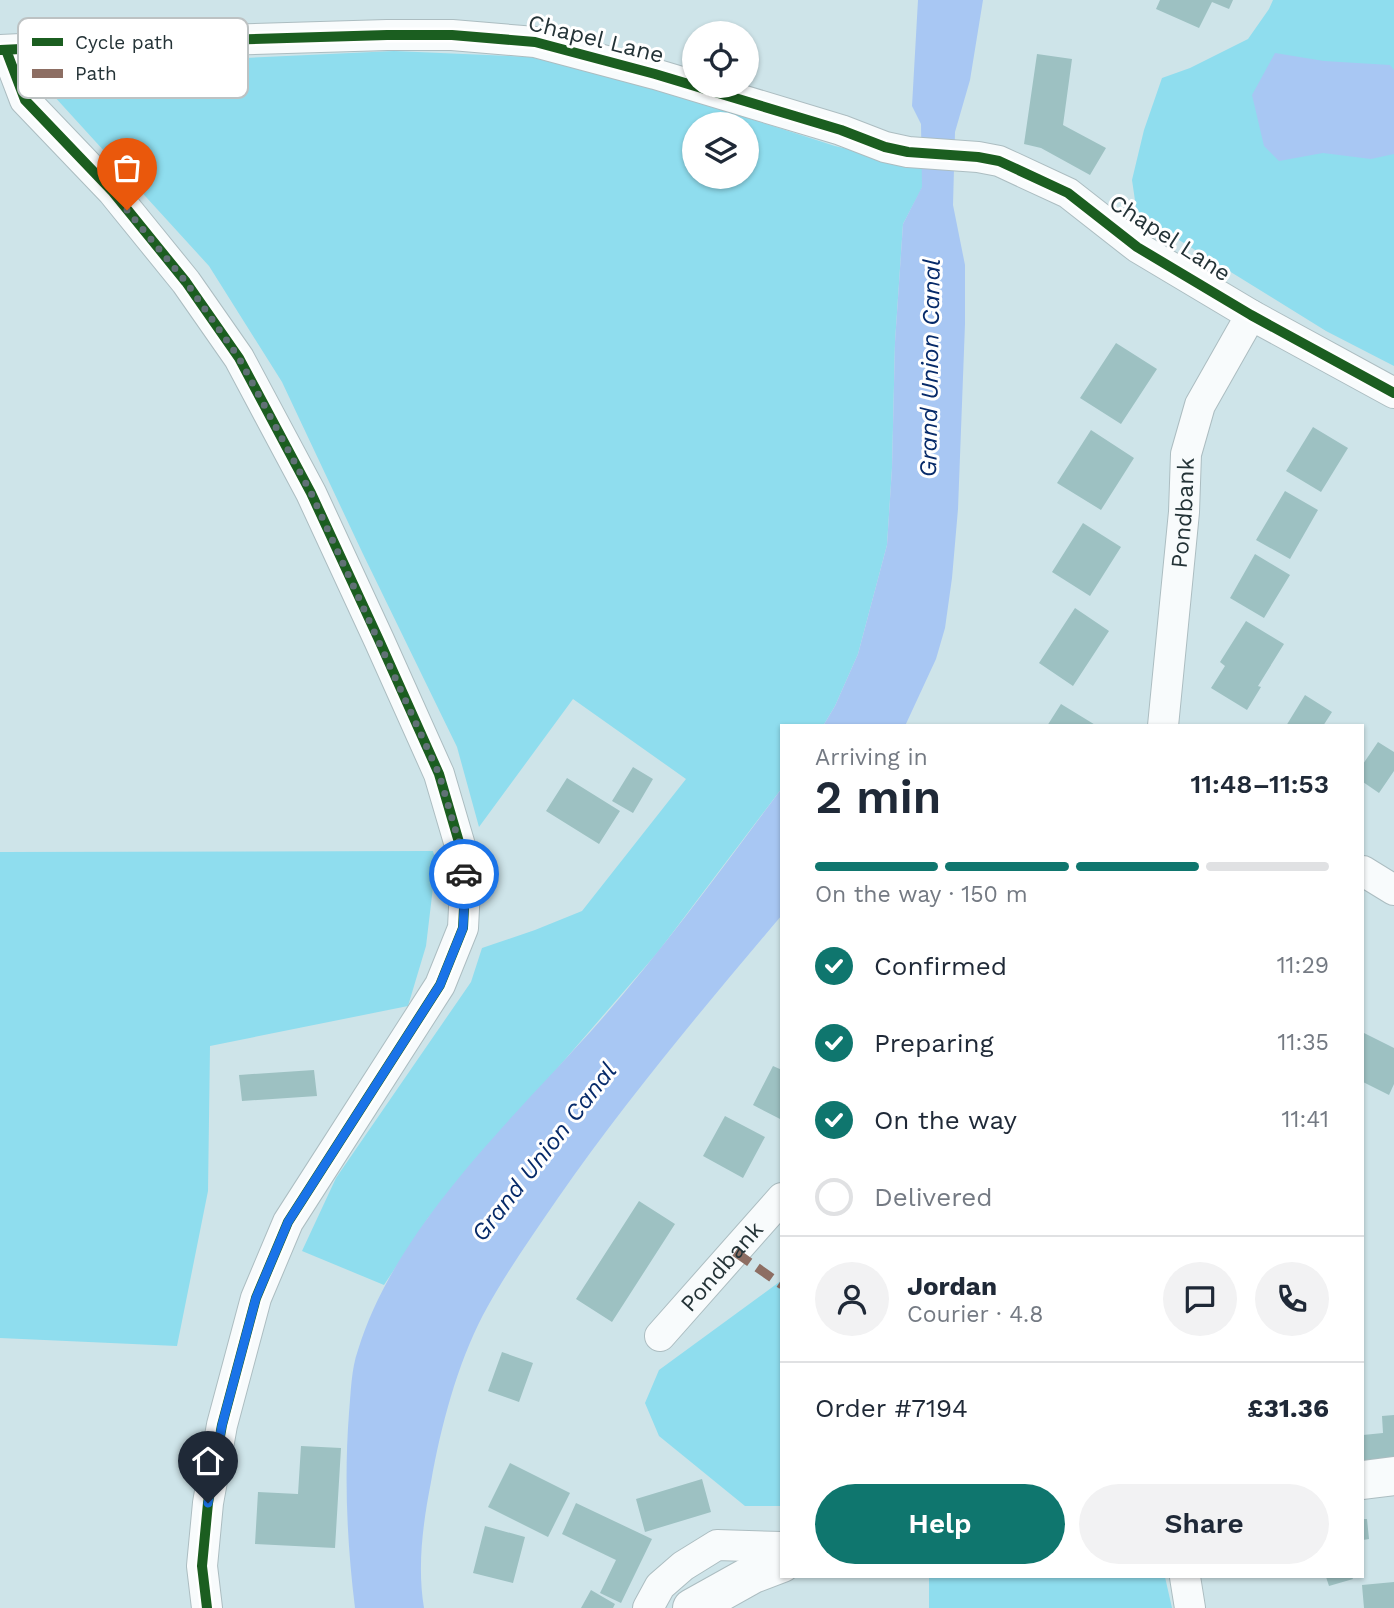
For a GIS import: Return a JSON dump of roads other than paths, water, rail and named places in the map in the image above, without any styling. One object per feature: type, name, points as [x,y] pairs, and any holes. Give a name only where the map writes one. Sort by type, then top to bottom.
[{"type":"street","name":"Chapel Lane","points":[[248,39],[452,35],[535,42],[654,74],[908,152],[978,157],[999,162],[1068,193],[1137,247],[1251,315],[1394,393]]},
{"type":"street","points":[[3,50],[18,84]]},
{"type":"street","points":[[24,98],[113,192],[186,282],[239,358],[311,493],[379,640],[439,774],[461,849],[465,888],[463,928],[440,985],[288,1222],[256,1298],[222,1425],[208,1503],[202,1566],[207,1608]]},
{"type":"street","name":"Pondbank","points":[[1163,724],[1184,512],[1186,454],[1200,405],[1251,315]]},
{"type":"street","points":[[1364,872],[1394,890]]},
{"type":"street","name":"Pondbank","points":[[660,1336],[780,1200]]},
{"type":"street","points":[[1364,1480],[1394,1476]]},
{"type":"street","points":[[648,1608],[660,1586],[683,1566],[717,1545],[780,1547]]},
{"type":"street","points":[[692,1608],[753,1574],[780,1564]]},
{"type":"street","points":[[1185,1578],[1190,1608]]},
{"type":"water","name":"Grand Union Canal","points":[[918,0],[983,0],[970,80],[955,132],[953,205],[965,265],[965,324],[958,509],[945,628],[936,659],[906,724],[824,724],[858,654],[887,545],[895,342],[903,224],[922,187],[921,124],[912,106]]},
{"type":"water","points":[[1275,53],[1324,61],[1390,65],[1394,70],[1394,154],[1371,159],[1323,153],[1279,161],[1264,146],[1252,95]]},
{"type":"water","name":"Grand Union Canal","points":[[780,791],[780,917],[667,1054],[584,1161],[510,1270],[474,1334],[445,1418],[428,1497],[421,1560],[424,1608],[355,1608],[347,1511],[349,1413],[356,1358],[376,1304],[400,1259],[461,1175],[600,1021],[693,906]]}]
